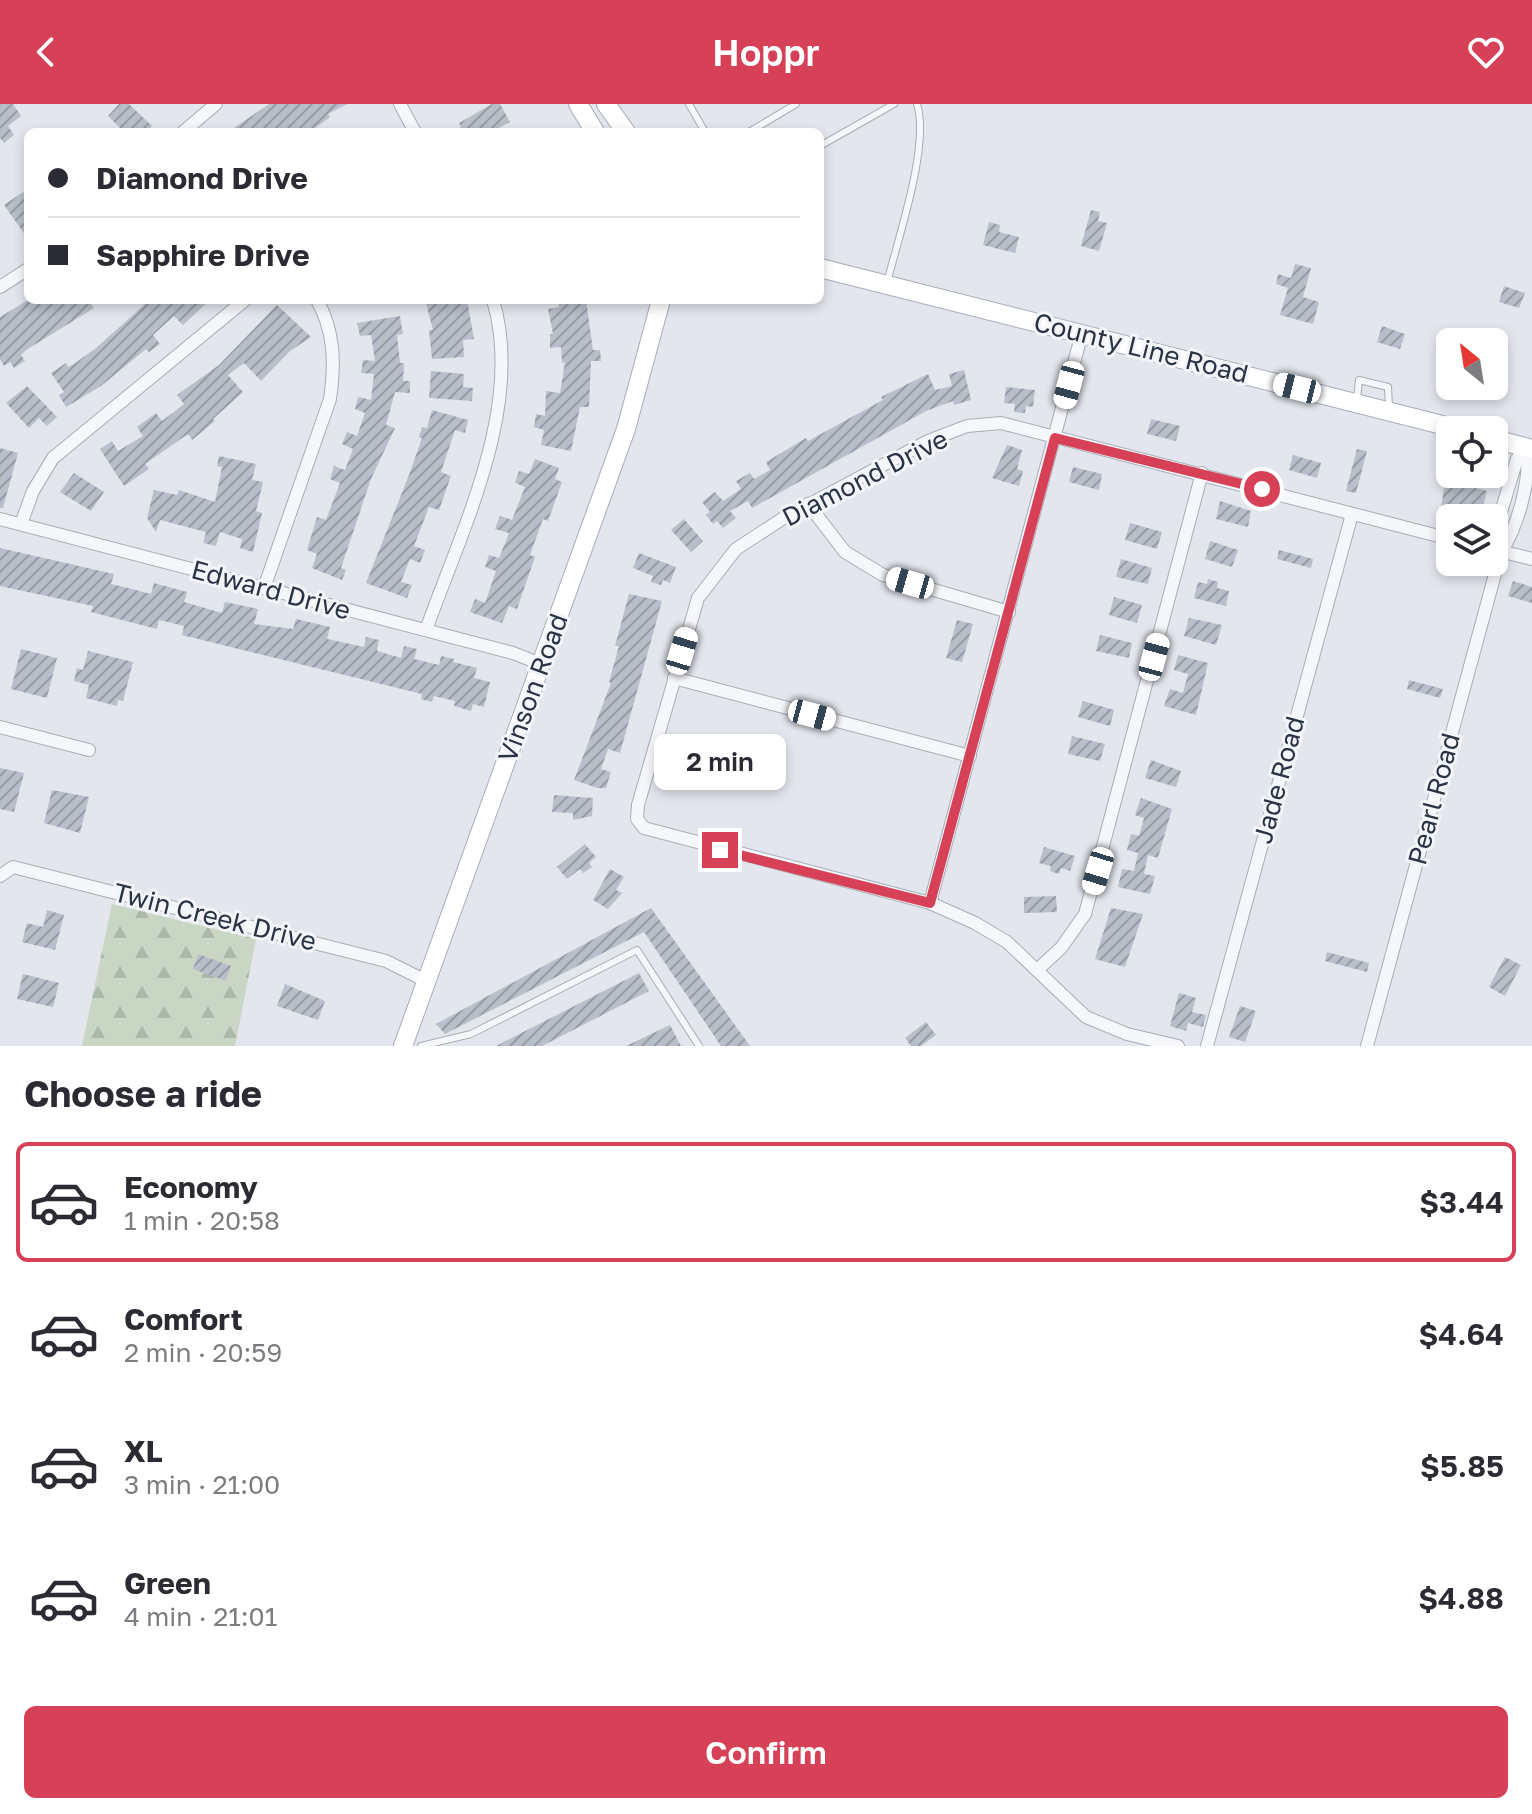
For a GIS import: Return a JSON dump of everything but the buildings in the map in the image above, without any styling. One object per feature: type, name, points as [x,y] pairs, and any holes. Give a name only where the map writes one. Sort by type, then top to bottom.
[{"type":"street","points":[[188,128],[216,104]]},
{"type":"street","points":[[400,104],[413,128]]},
{"type":"street","points":[[578,104],[593,128]]},
{"type":"street","points":[[606,104],[623,128]]},
{"type":"street","name":"County Line Road","points":[[824,269],[1436,423]]},
{"type":"street","points":[[0,287],[24,272]]},
{"type":"street","points":[[21,524],[33,491],[53,458],[142,389],[240,304]]},
{"type":"street","points":[[264,588],[330,399],[335,366],[331,334],[319,304]]},
{"type":"street","points":[[426,630],[488,453],[501,386],[498,316],[494,304]]},
{"type":"street","points":[[652,304],[652,327]]},
{"type":"street","points":[[652,327],[660,304]]},
{"type":"street","points":[[652,327],[668,304]]},
{"type":"street","name":"Vinson Road","points":[[403,1046],[626,429],[652,327]]},
{"type":"street","points":[[1082,333],[930,903],[986,929],[1037,970],[1086,1017],[1127,1034],[1178,1046]]},
{"type":"street","name":"Diamond Drive","points":[[930,903],[660,835],[644,828],[637,819],[638,805],[698,598],[736,549],[808,504],[914,448],[967,426],[1001,423],[1436,535]]},
{"type":"street","points":[[1508,443],[1529,448]]},
{"type":"street","name":"Pearl Road","points":[[1503,504],[1517,459],[1529,448]]},
{"type":"street","points":[[1037,970],[1061,948],[1085,914],[1202,473]]},
{"type":"street","points":[[808,504],[845,552],[883,575],[1009,612]]},
{"type":"street","name":"Jade Road","points":[[1207,1046],[1352,514]]},
{"type":"street","name":"Edward Drive","points":[[0,519],[513,653],[541,664]]},
{"type":"street","points":[[1508,553],[1532,559]]},
{"type":"street","name":"Pearl Road","points":[[1367,1046],[1491,576]]},
{"type":"street","points":[[674,678],[970,756]]},
{"type":"street","points":[[0,727],[89,750]]},
{"type":"street","name":"Twin Creek Drive","points":[[0,876],[13,867],[231,920],[386,961],[428,982]]},
{"type":"lane","points":[[689,104],[703,128]]},
{"type":"lane","points":[[756,128],[796,104]]},
{"type":"lane","points":[[824,144],[894,104]]},
{"type":"lane","points":[[887,283],[919,149],[922,119],[917,104]]},
{"type":"lane","points":[[421,1046],[471,1034],[637,950],[699,1046]]},
{"type":"green space","points":[[112,904],[256,939],[235,1046],[82,1046]]},
{"type":"route","points":[[720,850],[930,903],[1055,438],[1262,489]]}]
